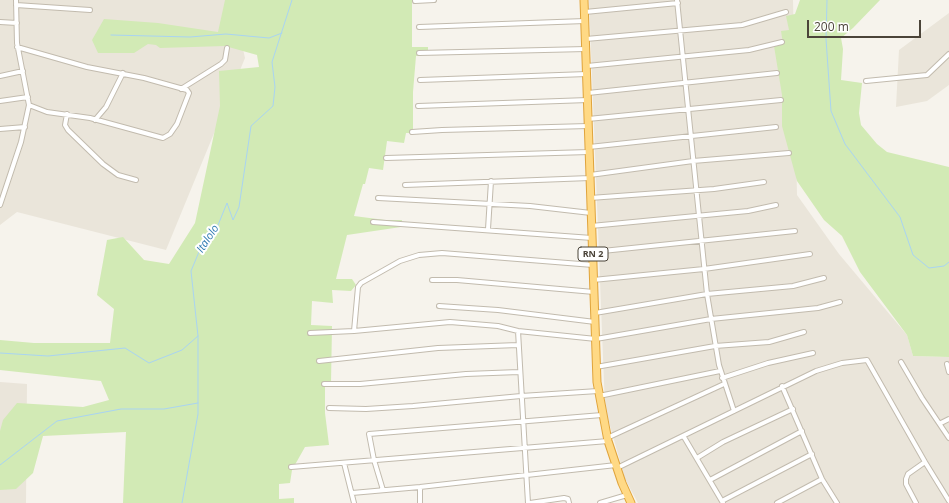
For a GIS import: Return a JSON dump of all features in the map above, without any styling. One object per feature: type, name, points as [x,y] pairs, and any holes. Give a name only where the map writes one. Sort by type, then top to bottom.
[{"type":"highway","name":"RN 2","points":[[584,0],[596,367],[602,416],[608,440],[616,467],[631,503]]},
{"type":"street","points":[[0,205],[25,127],[29,105],[17,47],[16,0]]},
{"type":"street","points":[[415,1],[434,0]]},
{"type":"street","points":[[585,12],[683,0]]},
{"type":"street","points":[[677,1],[681,29],[706,294],[714,346],[722,378],[734,411]]},
{"type":"street","points":[[16,5],[90,10]]},
{"type":"street","points":[[586,39],[681,29],[742,25],[786,12]]},
{"type":"street","points":[[8,21],[17,16]]},
{"type":"street","points":[[0,22],[8,21],[17,23]]},
{"type":"street","points":[[419,27],[585,21]]},
{"type":"street","points":[[587,66],[749,50],[782,42]]},
{"type":"street","points":[[17,47],[87,67],[123,73],[188,92],[186,102],[177,124],[166,137],[161,138],[95,120],[67,114],[47,112],[29,105]]},
{"type":"street","points":[[181,89],[221,64],[225,60],[227,48]]},
{"type":"street","points":[[419,53],[586,49]]},
{"type":"street","points":[[866,81],[927,75],[949,54]]},
{"type":"street","points":[[0,76],[23,71]]},
{"type":"street","points":[[95,120],[106,107],[123,73]]},
{"type":"street","points":[[418,106],[588,97],[685,82],[778,73]]},
{"type":"street","points":[[420,80],[587,74]]},
{"type":"street","points":[[0,101],[28,97]]},
{"type":"street","points":[[412,132],[588,122],[688,109],[781,100]]},
{"type":"street","points":[[67,114],[65,125],[68,130],[103,164],[118,175],[136,180]]},
{"type":"street","points":[[0,129],[25,127]]},
{"type":"street","points":[[386,158],[589,149],[776,127]]},
{"type":"street","points":[[405,185],[590,176],[693,161],[789,152]]},
{"type":"street","points":[[488,229],[491,181]]},
{"type":"street","points":[[590,198],[696,190],[764,182]]},
{"type":"street","points":[[378,198],[490,203],[591,213]]},
{"type":"street","points":[[591,226],[748,211],[776,206]]},
{"type":"street","points":[[373,222],[488,229],[592,238]]},
{"type":"street","points":[[593,252],[795,231]]},
{"type":"street","points":[[354,331],[358,287],[360,283],[400,261],[418,255],[442,253],[593,265]]},
{"type":"street","points":[[593,280],[704,269],[810,254]]},
{"type":"street","points":[[595,313],[706,294],[793,286],[824,278]]},
{"type":"street","points":[[432,280],[457,280],[594,292]]},
{"type":"street","points":[[310,333],[354,331],[450,322],[498,326],[518,331],[596,339],[711,320],[818,308],[840,302]]},
{"type":"street","points":[[439,306],[498,310],[595,322]]},
{"type":"street","points":[[518,331],[519,372],[529,503],[564,498],[568,499],[569,503]]},
{"type":"street","points":[[596,367],[714,346],[769,342],[804,332]]},
{"type":"street","points":[[319,361],[438,348],[518,345]]},
{"type":"street","points":[[722,378],[768,363],[813,353]]},
{"type":"street","points":[[352,493],[616,467],[684,437],[782,386],[830,366],[866,360],[949,501]]},
{"type":"street","points":[[901,362],[922,398],[941,424],[949,438]]},
{"type":"street","points":[[947,364],[949,372]]},
{"type":"street","points":[[329,408],[366,409],[405,407],[521,396],[599,394],[720,371]]},
{"type":"street","points":[[324,384],[360,384],[466,374],[519,372]]},
{"type":"street","points":[[291,467],[524,449],[608,440],[724,384]]},
{"type":"street","points":[[782,386],[822,479],[837,503]]},
{"type":"street","points":[[696,458],[723,442],[793,409]]},
{"type":"street","points":[[384,490],[374,460],[370,434],[602,416]]},
{"type":"street","points":[[941,424],[949,419]]},
{"type":"street","points":[[710,480],[802,431]]},
{"type":"street","points":[[684,437],[722,502],[812,454]]},
{"type":"street","points":[[916,503],[906,484],[906,479],[908,474],[925,462]]},
{"type":"street","points":[[344,463],[354,503]]},
{"type":"street","points":[[777,503],[822,479]]},
{"type":"street","points":[[420,487],[420,503]]},
{"type":"street","points":[[600,503],[627,495]]},
{"type":"shaded area","points":[[0,0],[232,0],[245,58],[166,250],[17,212],[0,225]]},
{"type":"shaded area","points":[[589,0],[793,0],[797,195],[839,254],[907,335],[913,356],[949,357],[949,503],[638,503],[625,479],[605,408]]},
{"type":"shaded area","points":[[949,13],[949,85],[927,101],[896,107],[899,50]]},
{"type":"shaded area","points":[[0,382],[27,384],[26,503],[0,503]]},
{"type":"green space","points":[[225,0],[412,0],[412,47],[428,47],[428,54],[416,56],[413,92],[413,133],[406,133],[404,143],[387,141],[383,170],[369,168],[354,216],[385,220],[402,220],[401,227],[347,235],[336,279],[352,279],[356,285],[351,291],[332,290],[333,303],[312,301],[311,325],[332,326],[331,383],[325,384],[325,413],[329,445],[305,447],[292,470],[290,483],[279,484],[279,499],[294,498],[294,503],[123,503],[126,432],[43,436],[33,473],[16,489],[0,490],[0,431],[3,420],[17,403],[83,407],[109,400],[101,381],[0,370],[0,340],[34,343],[110,343],[114,309],[97,295],[107,240],[123,237],[144,260],[169,264],[195,223],[220,106],[219,71],[259,67],[257,55],[225,46],[160,48],[156,45],[148,44],[134,53],[98,53],[92,40],[104,19],[158,23],[218,32]]},
{"type":"green space","points":[[800,0],[880,0],[853,28],[841,38],[843,49],[841,80],[862,83],[859,113],[861,125],[877,144],[887,152],[949,167],[949,357],[913,356],[907,335],[860,272],[842,236],[824,220],[797,181],[782,126],[782,95],[774,46],[783,44],[781,31],[789,30],[786,16],[795,14]]},
{"type":"waterway","name":"Italolo","points":[[182,503],[198,414],[198,336],[191,271],[201,247],[216,230],[227,203],[233,220],[239,207],[251,126],[273,106],[275,87],[272,62],[292,0]]},
{"type":"waterway","points":[[827,0],[826,39],[831,111],[845,144],[900,217],[913,255],[929,268],[944,266],[949,262]]},
{"type":"waterway","points":[[111,35],[190,37],[226,34],[269,38],[282,33]]},
{"type":"waterway","points":[[0,353],[48,356],[125,348],[149,363],[182,350],[198,336]]},
{"type":"waterway","points":[[0,465],[57,421],[121,409],[164,409],[198,403]]}]
